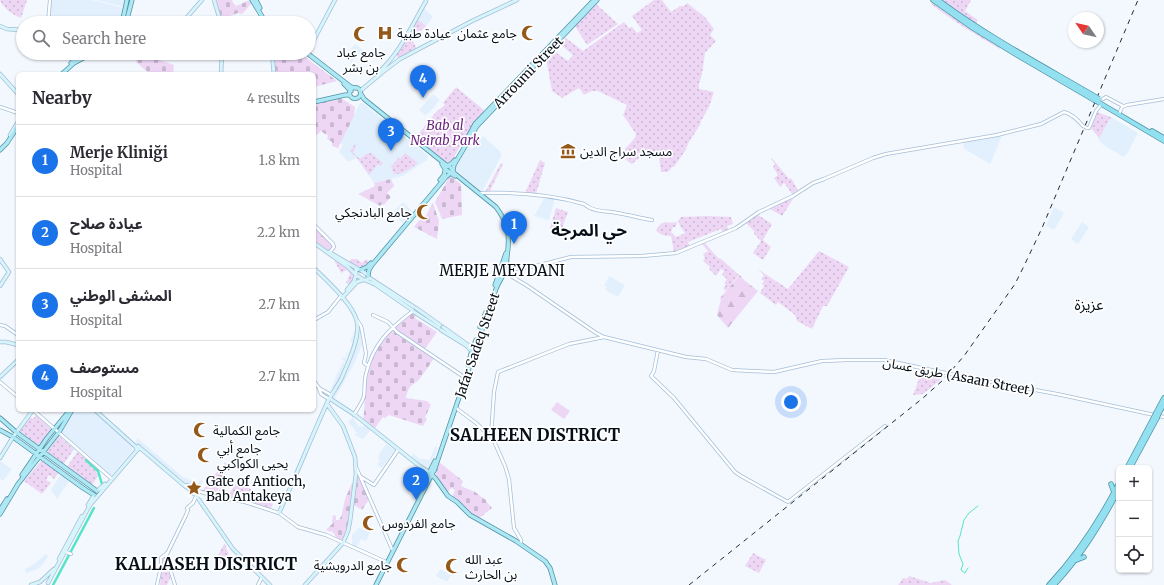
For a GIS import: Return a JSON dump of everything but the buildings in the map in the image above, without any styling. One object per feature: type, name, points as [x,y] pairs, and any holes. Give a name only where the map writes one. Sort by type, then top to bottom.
[{"type":"highway","points":[[932,0],[955,17],[992,40],[1164,138]]},
{"type":"highway","points":[[938,0],[995,38],[1098,100]]},
{"type":"highway","points":[[1119,112],[1164,141]]},
{"type":"highway","points":[[1131,465],[1164,398]]},
{"type":"highway","points":[[1129,465],[1156,415],[1164,404]]},
{"type":"highway","points":[[1111,484],[1114,492]]},
{"type":"highway","points":[[1049,585],[1073,558],[1091,532],[1116,488]]},
{"type":"highway","points":[[1054,585],[1074,562],[1100,525],[1116,495]]},
{"type":"highway","points":[[1074,562],[1084,557]]},
{"type":"main road","points":[[124,16],[127,0]]},
{"type":"main road","points":[[128,16],[132,0]]},
{"type":"main road","points":[[188,16],[202,0]]},
{"type":"main road","points":[[214,0],[219,16]]},
{"type":"main road","points":[[255,0],[263,16]]},
{"type":"main road","points":[[316,35],[335,0]]},
{"type":"main road","points":[[316,102],[359,91],[400,59],[472,21],[517,0]]},
{"type":"main road","name":"Arroumi Street","points":[[359,270],[370,264],[439,182],[446,167],[455,160],[475,124],[594,0]]},
{"type":"main road","name":"Arroumi Street","points":[[368,276],[372,265],[453,171],[454,165],[477,126],[598,0]]},
{"type":"main road","points":[[358,98],[359,91],[385,67],[393,56],[426,1]]},
{"type":"main road","points":[[0,26],[7,29],[16,30]]},
{"type":"main road","points":[[63,72],[76,60]]},
{"type":"main road","points":[[221,72],[222,60]]},
{"type":"main road","points":[[273,60],[274,72]]},
{"type":"main road","points":[[312,60],[346,86],[350,93]]},
{"type":"main road","name":"Jafar Sadeq Street","points":[[315,60],[351,87],[359,91],[364,99],[453,169],[454,172],[496,207],[502,214],[506,224],[509,235],[509,246],[504,270],[500,277],[475,346],[455,408],[431,471]]},
{"type":"main road","points":[[0,74],[16,92]]},
{"type":"main road","name":"Jafar Sadeq Street","points":[[350,93],[353,98],[363,100],[444,166],[445,170],[453,174],[490,204],[501,216],[507,235],[504,270],[500,277]]},
{"type":"main road","points":[[0,148],[6,145],[16,128]]},
{"type":"main road","points":[[316,245],[359,270],[414,310],[468,344],[475,346]]},
{"type":"main road","points":[[328,252],[364,280],[387,291]]},
{"type":"main road","points":[[0,259],[9,272],[0,286]]},
{"type":"main road","points":[[279,513],[330,397],[351,356],[358,333],[358,325],[353,311],[342,297],[316,270]]},
{"type":"main road","points":[[342,297],[354,281],[356,274],[355,271],[359,270]]},
{"type":"main road","points":[[342,297],[357,282],[367,279],[368,276]]},
{"type":"main road","points":[[441,327],[473,352]]},
{"type":"main road","points":[[0,342],[16,344]]},
{"type":"main road","name":"Jafar Sadeq Street","points":[[431,471],[473,352]]},
{"type":"main road","points":[[0,377],[16,362]]},
{"type":"main road","points":[[330,397],[398,450],[431,471],[430,477],[375,585]]},
{"type":"main road","points":[[305,585],[343,543],[350,521],[356,474],[355,457],[343,426],[327,404]]},
{"type":"main road","points":[[0,458],[16,432],[31,412]]},
{"type":"main road","points":[[0,514],[38,455],[40,449],[54,429],[69,412]]},
{"type":"main road","points":[[0,510],[34,459],[44,452],[70,412]]},
{"type":"main road","points":[[98,412],[137,448],[186,487],[186,485],[188,485],[196,491],[196,495],[233,549],[270,585]]},
{"type":"main road","points":[[0,418],[16,432],[75,475],[96,494]]},
{"type":"main road","points":[[0,430],[13,437],[72,480],[96,494]]},
{"type":"main road","points":[[28,448],[33,453],[34,459]]},
{"type":"main road","points":[[42,582],[53,571],[96,494],[112,478],[137,448]]},
{"type":"main road","points":[[28,471],[40,460],[45,460]]},
{"type":"main road","points":[[72,480],[75,475]]},
{"type":"main road","points":[[430,477],[436,479],[447,495],[457,502],[470,515],[521,544],[547,563],[552,572],[555,585]]},
{"type":"main road","points":[[375,585],[430,477]]},
{"type":"main road","points":[[32,585],[47,580],[48,584],[96,494]]},
{"type":"street","points":[[49,16],[50,0]]},
{"type":"street","points":[[504,270],[539,267],[573,258],[643,258],[668,256],[679,253],[739,227],[759,212],[793,196],[814,183],[880,155],[997,136],[1041,124],[1064,112],[1076,118],[1083,126],[1089,128],[1096,111],[1098,100],[1106,97],[1123,106],[1164,100]]},
{"type":"street","points":[[1119,112],[1123,106]]},
{"type":"street","points":[[0,107],[16,112]]},
{"type":"street","points":[[480,193],[536,194],[554,196],[584,204],[587,207],[598,211],[616,212],[652,220]]},
{"type":"street","points":[[316,227],[333,244],[334,247],[328,252]]},
{"type":"street","points":[[504,270],[536,266],[573,257],[642,256],[676,253],[718,236]]},
{"type":"street","points":[[504,270],[603,337],[686,356],[705,357],[715,360],[726,367]]},
{"type":"street","points":[[504,270],[602,337]]},
{"type":"street","points":[[316,319],[329,311],[342,297]]},
{"type":"street","points":[[354,415],[362,402],[368,366],[379,343],[392,327],[414,310]]},
{"type":"street","points":[[373,315],[388,322],[397,332],[464,377]]},
{"type":"street","points":[[356,319],[361,326],[363,336],[366,354],[364,363],[368,366]]},
{"type":"street","points":[[0,325],[5,326],[16,334]]},
{"type":"street","points":[[491,437],[494,392],[498,372],[569,344],[602,337]]},
{"type":"street","name":"طريق عسان (Asaan Street)","points":[[602,337],[686,357],[706,359],[732,370],[774,372],[822,361],[884,360],[1164,417]]},
{"type":"street","points":[[658,350],[654,371],[651,376],[674,398],[735,472],[788,502],[885,426]]},
{"type":"street","points":[[0,382],[16,395]]},
{"type":"street","points":[[316,384],[321,394],[330,397]]},
{"type":"street","points":[[455,408],[476,423],[491,437],[505,466],[509,479],[514,528],[521,540],[521,544]]},
{"type":"street","points":[[35,412],[112,478]]},
{"type":"street","points":[[360,477],[374,485],[398,450]]},
{"type":"street","points":[[356,467],[392,549]]},
{"type":"street","points":[[198,491],[218,497],[245,502],[279,513],[298,527],[326,535],[386,562]]},
{"type":"street","points":[[175,585],[166,556],[188,508],[193,503],[196,495]]},
{"type":"street","points":[[66,552],[72,554]]},
{"type":"street","points":[[157,585],[161,567],[161,558],[167,553]]},
{"type":"street","points":[[258,585],[262,577]]},
{"type":"shaded area","points":[[51,0],[92,0],[124,8],[122,16],[50,16]]},
{"type":"shaded area","points":[[96,0],[125,0],[124,7]]},
{"type":"shaded area","points":[[424,8],[433,17],[426,26],[417,19]]},
{"type":"shaded area","points":[[355,44],[363,50],[351,62],[345,58]]},
{"type":"shaded area","points":[[433,94],[440,100],[430,112],[425,115],[419,110]]},
{"type":"shaded area","points":[[360,103],[363,103],[427,155],[427,160],[403,176],[374,183],[357,158],[348,162],[339,152],[343,145],[340,143]]},
{"type":"shaded area","points":[[1111,117],[1138,133],[1127,154],[1123,157],[1102,144],[1098,139]]},
{"type":"shaded area","points":[[1002,135],[990,164],[963,148],[964,141]]},
{"type":"shaded area","points":[[483,136],[501,152],[502,155],[482,192],[455,169],[468,146],[472,149]]},
{"type":"shaded area","points":[[545,197],[555,198],[549,220],[534,216]]},
{"type":"shaded area","points":[[403,202],[412,211],[403,223],[392,213]]},
{"type":"shaded area","points":[[1054,207],[1064,213],[1054,230],[1046,226]]},
{"type":"shaded area","points":[[1082,222],[1089,227],[1078,244],[1071,239]]},
{"type":"shaded area","points":[[609,276],[625,285],[618,297],[605,290],[607,287],[604,286]]},
{"type":"shaded area","points":[[354,330],[357,330],[357,332],[350,354],[347,355],[341,377],[331,393],[330,392],[336,376],[344,361],[342,357],[345,358],[346,354],[349,352],[352,342],[350,341]]},
{"type":"shaded area","points":[[360,332],[362,345],[354,364],[334,400],[331,398],[351,362]]},
{"type":"shaded area","points":[[73,412],[94,412],[132,446],[132,451],[111,476],[61,432]]},
{"type":"shaded area","points":[[353,417],[359,427],[360,425],[363,427],[364,425],[371,430],[363,439],[355,435],[357,433],[348,422]]},
{"type":"shaded area","points":[[138,438],[183,477],[197,484],[202,479],[202,484],[197,489],[184,484],[135,442]]},
{"type":"shaded area","points":[[386,444],[395,450],[382,468],[377,465],[380,460],[378,459],[379,454]]},
{"type":"shaded area","points":[[436,445],[437,449],[433,462],[427,470],[410,458],[413,454],[421,459],[426,459],[429,461]]},
{"type":"shaded area","points":[[0,461],[12,469],[3,481],[0,479]]},
{"type":"shaded area","points":[[61,474],[70,480],[57,499],[51,490]]},
{"type":"shaded area","points":[[359,528],[370,532],[366,541],[361,539],[356,548],[352,546],[352,535]]},
{"type":"shaded area","points":[[46,554],[48,556],[38,569],[26,573],[25,569]]},
{"type":"shaded area","points":[[440,569],[451,575],[447,582],[436,576]]},
{"type":"green space","points":[[0,0],[27,0],[22,16],[15,15],[3,6]]},
{"type":"green space","points":[[216,0],[233,0],[232,1],[236,6],[251,0],[252,3],[242,14],[238,13],[230,16],[221,16]]},
{"type":"green space","points":[[654,0],[662,0],[671,12],[687,3],[705,17],[714,29],[710,35],[716,41],[705,53],[699,84],[699,89],[714,92],[709,107],[685,151],[674,167],[672,167],[668,172],[661,172],[659,157],[649,149],[632,164],[626,160],[625,149],[635,138],[636,134],[623,115],[627,105],[598,91],[592,91],[584,95],[579,88],[562,98],[552,91],[546,58],[554,51],[568,61],[573,55],[560,44],[566,38],[583,51],[624,22],[629,28],[632,27],[637,33],[642,30],[632,16]]},
{"type":"green space","points":[[941,0],[971,0],[965,11],[978,20],[976,24]]},
{"type":"green space","points":[[933,2],[1001,47],[1000,49],[948,16],[931,4]]},
{"type":"green space","points":[[596,4],[618,24],[587,45],[575,26]]},
{"type":"green space","points":[[417,19],[426,26],[417,34],[412,30]]},
{"type":"green space","points":[[408,36],[413,41],[417,49],[399,58],[395,55]]},
{"type":"green space","points":[[160,60],[174,65],[173,72],[148,72],[136,61]]},
{"type":"green space","points":[[274,60],[309,60],[337,81],[316,86],[316,72],[275,72]]},
{"type":"green space","name":"Bab al Neirab Park","points":[[456,87],[485,111],[463,141],[452,161],[447,162],[416,137],[436,112],[445,105],[443,103]]},
{"type":"green space","points":[[341,98],[355,107],[354,116],[338,148],[332,146],[332,142],[327,139],[328,136],[326,134],[321,131],[317,135],[316,134],[316,104]]},
{"type":"green space","points":[[1097,112],[1111,117],[1099,138],[1091,128]]},
{"type":"green space","points":[[356,143],[353,153],[360,159],[366,154],[371,153],[383,163],[380,166],[378,164],[369,175],[350,151]]},
{"type":"green space","points":[[405,153],[418,163],[404,172],[394,174],[391,167],[398,158],[400,159]]},
{"type":"green space","points":[[772,158],[789,179],[791,178],[798,190],[792,194],[784,183],[780,187],[774,178],[778,175],[773,167],[775,164],[771,159]]},
{"type":"green space","points":[[540,160],[545,163],[536,194],[525,193]]},
{"type":"green space","points":[[501,163],[503,164],[490,191],[485,192]]},
{"type":"green space","points":[[450,176],[461,184],[462,215],[442,219],[435,202]]},
{"type":"green space","points":[[391,179],[394,186],[387,193],[391,197],[384,205],[382,204],[380,206],[358,194],[375,186],[374,183]]},
{"type":"green space","points":[[795,196],[782,216],[770,209]]},
{"type":"green space","points":[[433,203],[439,221],[437,239],[414,227],[421,218],[426,216]]},
{"type":"green space","points":[[556,208],[568,212],[561,231],[550,228]]},
{"type":"green space","points":[[758,215],[772,224],[763,240],[771,247],[763,260],[753,253],[761,241],[746,223]]},
{"type":"green space","points":[[681,217],[731,217],[733,224],[727,226],[729,231],[723,234],[721,229],[688,242],[690,247],[676,253],[674,252],[671,236],[661,234],[656,230],[662,223],[677,222],[676,227],[673,227],[671,232],[676,237],[685,233],[678,221]]},
{"type":"green space","points":[[316,228],[333,247],[329,251],[316,243]]},
{"type":"green space","points":[[705,243],[718,258],[739,275],[726,291],[723,288],[726,285],[724,283],[727,279],[722,275],[724,271],[721,269],[716,276],[709,269],[710,267],[703,261],[705,258],[703,254],[708,251],[702,244]]},
{"type":"green space","points":[[819,251],[849,267],[827,306],[823,306],[812,329],[797,321],[795,315],[778,302],[776,305],[760,293],[764,286],[762,284],[764,281],[761,279],[764,275],[758,269],[788,289]]},
{"type":"green space","points":[[351,259],[357,259],[362,263],[366,259],[369,262],[364,266],[357,266],[349,263]]},
{"type":"green space","points":[[334,260],[346,268],[353,275],[354,278],[349,284],[346,283],[350,274],[347,270],[341,273]]},
{"type":"green space","points":[[740,275],[758,291],[728,328],[717,315],[721,300],[720,298]]},
{"type":"green space","points":[[412,312],[416,315],[415,318],[437,332],[425,349],[394,327]]},
{"type":"green space","points":[[392,329],[434,358],[425,372],[410,387],[406,398],[427,401],[431,405],[425,417],[427,419],[423,426],[389,415],[385,418],[383,417],[375,428],[363,419],[366,384],[372,359],[380,344]]},
{"type":"green space","points":[[922,371],[945,376],[923,394],[913,395]]},
{"type":"green space","points":[[557,402],[570,411],[564,419],[551,410]]},
{"type":"green space","points":[[36,415],[51,429],[39,446],[19,431],[30,417],[33,419]]},
{"type":"green space","points":[[59,436],[74,449],[64,464],[47,452]]},
{"type":"green space","points":[[77,452],[86,459],[85,461],[96,471],[98,476],[92,485],[67,467]]},
{"type":"green space","points":[[41,461],[44,461],[59,472],[54,479],[49,475],[46,480],[51,483],[42,494],[24,481]]},
{"type":"green space","points":[[225,462],[227,467],[223,480],[229,478],[225,490],[222,492],[219,491],[221,484],[216,493],[209,490],[207,493],[202,491]]},
{"type":"green space","points":[[439,462],[463,481],[461,486],[475,492],[486,500],[492,508],[478,519],[452,497],[455,490],[451,488],[447,493],[435,476]]},
{"type":"green space","points":[[359,475],[370,498],[362,510],[353,504],[357,476]]},
{"type":"green space","points":[[238,481],[273,504],[270,510],[226,498]]},
{"type":"green space","points":[[352,483],[348,526],[342,541],[337,539],[333,532],[326,530],[333,523],[333,515],[336,516],[336,520],[339,520],[342,515],[345,499]]},
{"type":"green space","points":[[224,544],[231,561],[227,566],[215,561]]},
{"type":"green space","points":[[753,553],[766,560],[759,573],[745,566]]},
{"type":"green space","points":[[162,558],[165,558],[171,576],[167,585],[160,585]]},
{"type":"green space","points":[[909,576],[931,583],[945,580],[952,585],[898,585],[903,578],[907,579]]},
{"type":"waterway","points":[[86,460],[98,471],[102,484]]},
{"type":"waterway","points":[[968,568],[965,573],[961,570],[963,564],[959,554],[958,541],[964,520],[969,513],[978,506]]},
{"type":"waterway","points":[[53,585],[94,508]]},
{"type":"railway","points":[[689,585],[923,398],[943,380],[964,356],[1015,284],[1024,266],[1042,228],[1138,0]]},
{"type":"place","name":"عيادة طبية","points":[[385,33]]},
{"type":"place","name":"جامع عثمان","points":[[529,33]]},
{"type":"place","name":"جامع عباد بن بشر","points":[[361,34]]},
{"type":"place","name":"مستوصف","points":[[423,98]]},
{"type":"place","name":"المشفى الوطني","points":[[391,151]]},
{"type":"place","name":"مسجد سراج الدين","points":[[568,151]]},
{"type":"place","name":"جامع البادنجكي","points":[[424,212]]},
{"type":"place","name":"Merje Kliniği","points":[[514,244]]},
{"type":"place","name":"جامع الكمالية","points":[[201,430]]},
{"type":"place","name":"جامع أبي يحيى الكواكبي","points":[[205,455]]},
{"type":"place","name":"Gate of Antioch, Bab Antakeya","points":[[194,488]]},
{"type":"place","name":"عيادة صلاح","points":[[416,500]]},
{"type":"place","name":"جامع الفردوس","points":[[370,523]]},
{"type":"place","name":"جامع الدرويشية","points":[[404,565]]},
{"type":"place","name":"عبد الله بن الحارث","points":[[453,566]]},
{"type":"district","name":"حي المرجة","points":[[589,230]]},
{"type":"district","name":"MERJE MEYDANI","points":[[502,271]]},
{"type":"district","name":"عزيزة","points":[[1089,305]]},
{"type":"district","name":"SALHEEN DISTRICT","points":[[535,435]]},
{"type":"district","name":"KALLASEH DISTRICT","points":[[206,564]]}]
